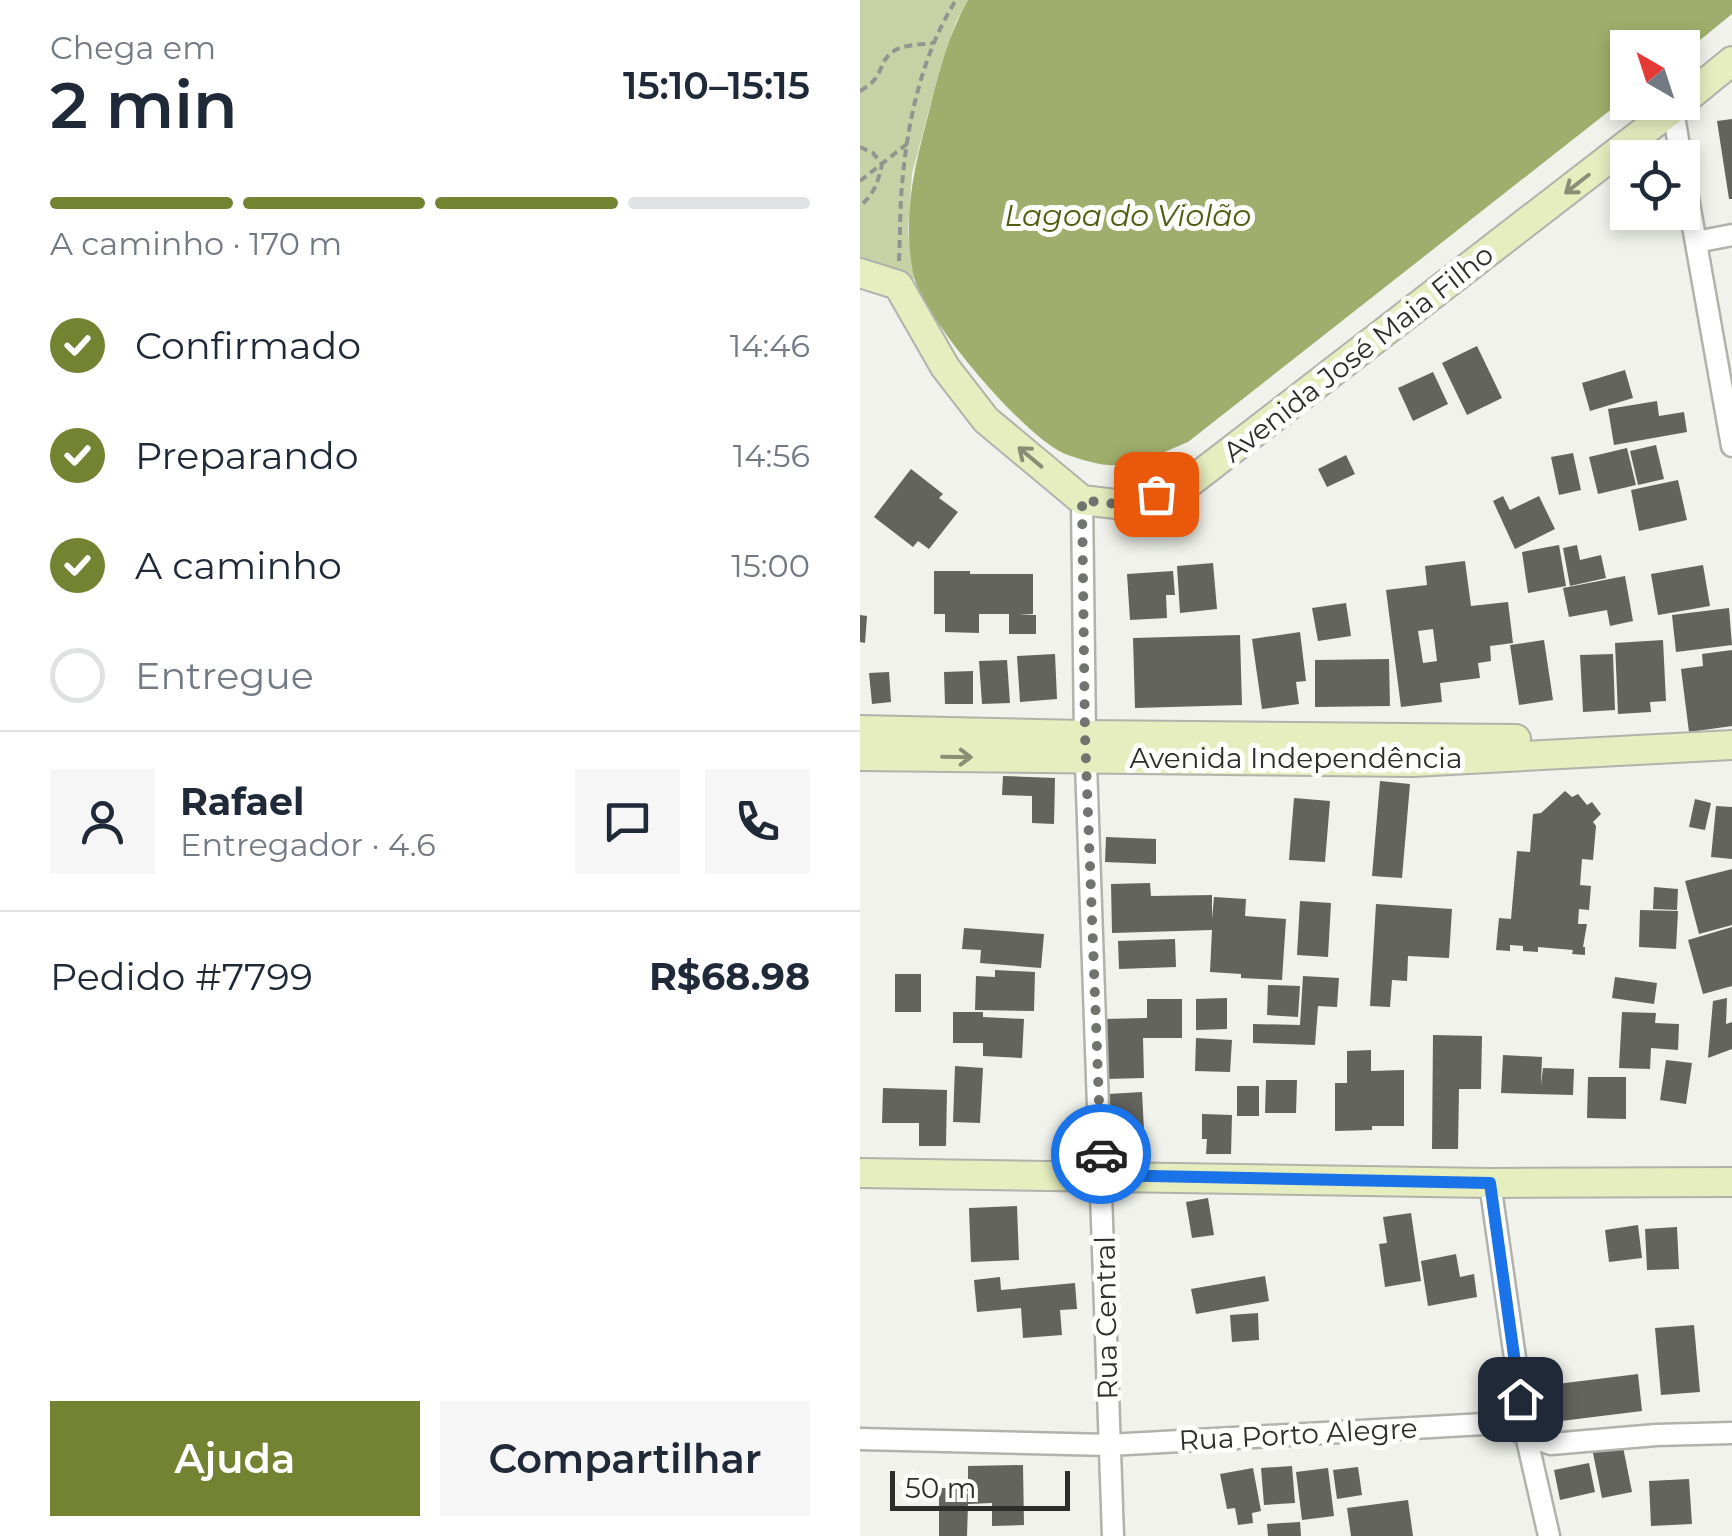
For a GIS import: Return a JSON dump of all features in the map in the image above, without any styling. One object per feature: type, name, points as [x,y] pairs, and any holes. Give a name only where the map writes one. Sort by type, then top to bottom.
[{"type":"street","name":"Avenida José Maia Filho","points":[[1700,88],[1732,61]]},
{"type":"street","name":"Avenida José Maia Filho","points":[[1082,500],[1124,505],[1189,483],[1660,120]]},
{"type":"street","points":[[1694,230],[1732,446]]},
{"type":"street","points":[[1696,242],[1732,235]]},
{"type":"street","points":[[860,273],[898,285],[945,367],[986,420],[1082,500]]},
{"type":"street","name":"Rua Central","points":[[1082,500],[1086,746],[1113,1536]]},
{"type":"street","name":"Avenida Independência","points":[[860,730],[1086,746]]},
{"type":"street","name":"Avenida Independência","points":[[860,756],[1086,746],[1413,750],[1732,743]]},
{"type":"street","points":[[860,1173],[1490,1183],[1732,1182]]},
{"type":"street","points":[[1490,1183],[1526,1435],[1549,1536]]},
{"type":"street","name":"Rua Porto Alegre","points":[[860,1439],[1109,1445],[1502,1423],[1550,1444],[1656,1434],[1732,1433]]},
{"type":"path","points":[[898,285],[907,144],[933,43],[956,0]]},
{"type":"path","points":[[860,91],[874,84],[888,54],[901,47],[933,43]]},
{"type":"path","points":[[860,181],[907,144]]},
{"type":"path","points":[[860,147],[873,153],[882,164]]},
{"type":"path","points":[[860,206],[872,196],[882,164]]},
{"type":"shaded area","points":[[860,0],[968,0],[941,65],[912,174],[908,231],[914,279],[885,275],[860,259]]},
{"type":"water","name":"Lagoa do Violão","points":[[968,0],[1732,0],[1732,14],[1700,40],[1700,30],[1610,30],[1610,110],[1188,442],[1118,465],[1085,460],[1045,442],[976,372],[920,292],[913,273],[909,230],[915,169],[955,26]]},
{"type":"building","points":[[1732,119],[1732,199],[1729,199],[1717,121]]},
{"type":"building","points":[[1477,346],[1502,398],[1467,415],[1442,363]]},
{"type":"building","points":[[1625,370],[1633,398],[1590,411],[1582,383]]},
{"type":"building","points":[[1433,372],[1448,404],[1413,421],[1398,388]]},
{"type":"building","points":[[1657,401],[1659,416],[1684,412],[1687,432],[1614,445],[1608,409]]},
{"type":"building","points":[[1656,445],[1664,479],[1638,485],[1630,451]]},
{"type":"building","points":[[1627,448],[1636,485],[1598,494],[1589,457]]},
{"type":"building","points":[[1573,453],[1581,490],[1559,495],[1551,457]]},
{"type":"building","points":[[1346,455],[1355,474],[1327,487],[1318,469]]},
{"type":"building","points":[[911,469],[943,494],[939,498],[958,512],[929,549],[918,541],[913,547],[874,517]]},
{"type":"building","points":[[1678,480],[1687,520],[1639,531],[1631,490]]},
{"type":"building","points":[[1503,496],[1510,510],[1539,496],[1555,529],[1515,549],[1493,501]]},
{"type":"building","points":[[1559,545],[1566,586],[1528,593],[1522,552]]},
{"type":"building","points":[[1577,545],[1580,560],[1601,555],[1606,578],[1570,586],[1563,548]]},
{"type":"building","points":[[1465,561],[1471,606],[1508,602],[1513,643],[1490,646],[1491,661],[1478,663],[1480,678],[1440,683],[1442,702],[1401,707],[1386,590],[1427,585],[1425,566]],"holes":[[[1433,629],[1437,661],[1423,663],[1418,631]]]},
{"type":"building","points":[[1213,563],[1217,609],[1180,613],[1177,566]]},
{"type":"building","points":[[1703,565],[1710,606],[1658,615],[1651,574]]},
{"type":"building","points":[[934,571],[1033,574],[1033,614],[1019,615],[1036,615],[1036,634],[1009,634],[1009,614],[979,614],[979,633],[945,632],[945,614],[934,614]]},
{"type":"building","points":[[1173,571],[1175,595],[1166,595],[1167,618],[1130,620],[1127,574]]},
{"type":"building","points":[[1625,576],[1633,621],[1610,626],[1607,610],[1569,617],[1563,588]]},
{"type":"building","points":[[1346,603],[1351,636],[1318,641],[1312,608]]},
{"type":"building","points":[[1729,608],[1732,645],[1676,652],[1672,615]]},
{"type":"building","points":[[860,615],[867,616],[865,643],[860,642]]},
{"type":"building","points":[[1300,632],[1306,681],[1296,682],[1299,704],[1262,709],[1252,639]]},
{"type":"building","points":[[1240,635],[1242,705],[1135,708],[1133,638]]},
{"type":"building","points":[[1544,640],[1553,700],[1519,705],[1510,645]]},
{"type":"building","points":[[1663,640],[1666,701],[1650,702],[1651,712],[1618,714],[1615,643]]},
{"type":"building","points":[[1732,650],[1732,726],[1689,732],[1681,669],[1703,666],[1702,654]]},
{"type":"building","points":[[1055,654],[1057,699],[1020,702],[1017,656]]},
{"type":"building","points":[[1613,654],[1615,710],[1583,712],[1580,655]]},
{"type":"building","points":[[1389,659],[1390,706],[1315,707],[1315,660]]},
{"type":"building","points":[[1007,660],[1010,703],[982,704],[979,661]]},
{"type":"building","points":[[973,671],[973,704],[945,704],[944,672]]},
{"type":"building","points":[[889,672],[891,702],[872,704],[869,673]]},
{"type":"building","points":[[1003,776],[1055,778],[1054,824],[1032,823],[1032,796],[1002,795]]},
{"type":"building","points":[[1380,781],[1410,784],[1402,878],[1372,876]]},
{"type":"building","points":[[1565,791],[1572,797],[1578,794],[1587,805],[1592,802],[1601,814],[1593,822],[1593,860],[1582,859],[1580,885],[1591,886],[1589,910],[1579,909],[1578,924],[1587,924],[1585,955],[1538,947],[1538,952],[1523,951],[1523,946],[1510,945],[1510,951],[1496,950],[1499,918],[1511,919],[1517,851],[1530,852],[1533,814],[1541,813]]},
{"type":"building","points":[[1294,798],[1330,801],[1325,862],[1289,860]]},
{"type":"building","points":[[1695,799],[1711,803],[1705,830],[1689,827]]},
{"type":"building","points":[[1716,806],[1732,807],[1732,859],[1711,857]]},
{"type":"building","points":[[1106,837],[1156,839],[1156,864],[1105,862]]},
{"type":"building","points":[[1732,869],[1732,925],[1699,934],[1685,881]]},
{"type":"building","points":[[1150,883],[1151,896],[1212,895],[1212,919],[1214,897],[1246,899],[1245,916],[1286,919],[1282,980],[1210,972],[1212,930],[1112,933],[1111,884]]},
{"type":"building","points":[[1654,887],[1678,889],[1677,910],[1653,909]]},
{"type":"building","points":[[1300,901],[1331,903],[1328,957],[1297,955]]},
{"type":"building","points":[[1376,904],[1452,909],[1449,958],[1408,956],[1407,981],[1392,980],[1390,1007],[1370,1006]]},
{"type":"building","points":[[1640,910],[1678,911],[1676,949],[1639,947]]},
{"type":"building","points":[[1732,927],[1732,986],[1703,994],[1688,940]]},
{"type":"building","points":[[964,928],[1044,934],[1041,968],[980,963],[981,950],[962,949]]},
{"type":"building","points":[[1175,939],[1176,967],[1119,969],[1118,941]]},
{"type":"building","points":[[995,970],[1035,972],[1034,1011],[975,1010],[976,976],[995,977]]},
{"type":"building","points":[[895,974],[921,974],[921,1012],[895,1012]]},
{"type":"building","points":[[1303,976],[1339,978],[1337,1007],[1318,1006],[1315,1045],[1253,1043],[1253,1024],[1300,1025]]},
{"type":"building","points":[[1615,977],[1657,983],[1654,1004],[1612,998]]},
{"type":"building","points":[[1268,985],[1300,986],[1298,1017],[1267,1015]]},
{"type":"building","points":[[1227,998],[1227,1029],[1196,1030],[1196,999]]},
{"type":"building","points":[[1727,998],[1726,1024],[1732,1022],[1732,1049],[1708,1058],[1713,1001]]},
{"type":"building","points":[[1147,999],[1182,999],[1182,1038],[1143,1038],[1144,1078],[1105,1079],[1104,1019],[1147,1018]]},
{"type":"building","points":[[953,1012],[1024,1019],[1022,1058],[983,1056],[983,1043],[953,1043]]},
{"type":"building","points":[[1622,1012],[1656,1013],[1655,1023],[1679,1024],[1678,1050],[1651,1048],[1650,1069],[1619,1068]]},
{"type":"building","points":[[1433,1035],[1482,1036],[1481,1089],[1459,1089],[1458,1149],[1432,1149]]},
{"type":"building","points":[[1196,1038],[1232,1040],[1230,1072],[1195,1071]]},
{"type":"building","points":[[1371,1050],[1371,1071],[1404,1070],[1404,1126],[1335,1131],[1335,1083],[1347,1083],[1347,1051]]},
{"type":"building","points":[[1503,1055],[1542,1057],[1541,1085],[1543,1068],[1574,1069],[1573,1095],[1501,1093]]},
{"type":"building","points":[[1666,1060],[1692,1063],[1686,1104],[1660,1100]]},
{"type":"building","points":[[955,1066],[983,1068],[980,1123],[953,1122]]},
{"type":"building","points":[[1588,1077],[1626,1077],[1626,1119],[1587,1118]]},
{"type":"building","points":[[1266,1080],[1297,1080],[1296,1113],[1265,1113]]},
{"type":"building","points":[[1237,1086],[1259,1086],[1259,1116],[1237,1116]]},
{"type":"building","points":[[883,1088],[947,1090],[946,1146],[919,1146],[919,1123],[882,1123]]},
{"type":"building","points":[[1142,1092],[1145,1149],[1111,1151],[1108,1094]]},
{"type":"building","points":[[1202,1114],[1232,1115],[1231,1154],[1206,1154]]},
{"type":"building","points":[[1208,1198],[1214,1235],[1192,1238],[1186,1202]]},
{"type":"building","points":[[1017,1206],[1019,1260],[971,1262],[969,1208]]},
{"type":"building","points":[[1411,1213],[1421,1281],[1385,1287],[1379,1244],[1387,1243],[1383,1217]]},
{"type":"building","points":[[1638,1225],[1642,1258],[1609,1262],[1605,1230]]},
{"type":"building","points":[[1677,1227],[1679,1269],[1647,1270],[1645,1229]]},
{"type":"building","points":[[1456,1254],[1460,1277],[1474,1274],[1477,1297],[1428,1306],[1421,1261]]},
{"type":"building","points":[[1265,1276],[1269,1301],[1196,1314],[1191,1289]]},
{"type":"building","points":[[1000,1277],[1001,1290],[1075,1283],[1077,1309],[1060,1310],[1062,1335],[1023,1338],[1021,1308],[977,1312],[974,1280]]},
{"type":"building","points":[[1258,1313],[1259,1340],[1232,1342],[1230,1315]]},
{"type":"building","points":[[1694,1325],[1700,1392],[1661,1395],[1655,1328]]},
{"type":"building","points":[[1638,1374],[1642,1411],[1553,1422],[1549,1385]]},
{"type":"building","points":[[1622,1442],[1632,1492],[1602,1498],[1592,1448]]},
{"type":"building","points":[[1589,1463],[1595,1492],[1560,1500],[1554,1470]]},
{"type":"building","points":[[1023,1465],[1024,1525],[992,1526],[992,1503],[968,1504],[967,1536],[939,1536],[939,1488],[968,1488],[968,1466]]},
{"type":"building","points":[[1292,1466],[1295,1503],[1264,1505],[1261,1468]]},
{"type":"building","points":[[1358,1467],[1362,1495],[1337,1499],[1333,1470]]},
{"type":"building","points":[[1253,1468],[1261,1511],[1252,1513],[1253,1523],[1238,1525],[1235,1508],[1227,1509],[1220,1474]]},
{"type":"building","points":[[1328,1468],[1334,1516],[1302,1520],[1296,1472]]},
{"type":"building","points":[[1689,1479],[1692,1524],[1651,1526],[1649,1481]]},
{"type":"building","points":[[1408,1500],[1413,1536],[1351,1536],[1347,1508]]},
{"type":"building","points":[[1300,1522],[1301,1536],[1268,1536],[1267,1524]]},
{"type":"way so far","points":[[1101,1154],[1085,735],[1082,500],[1124,505],[1156,494]]},
{"type":"route","points":[[1101,1154],[1102,1175],[1490,1183],[1520,1399]]}]
